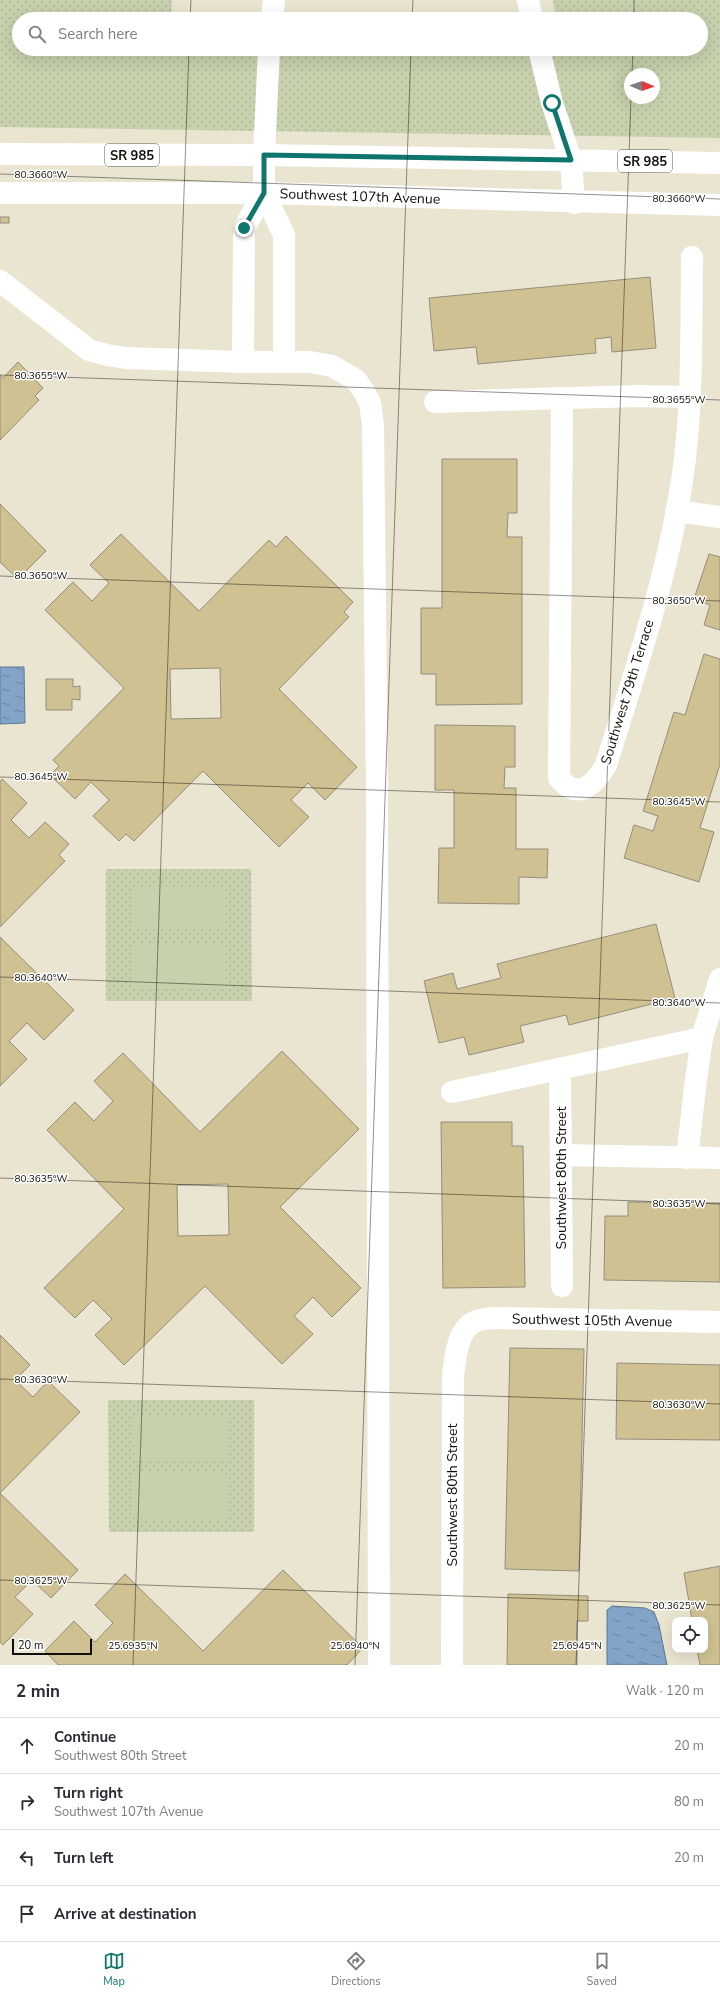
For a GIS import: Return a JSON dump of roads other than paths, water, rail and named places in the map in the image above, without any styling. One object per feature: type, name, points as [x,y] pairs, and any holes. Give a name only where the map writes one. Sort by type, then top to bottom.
[{"type":"street","points":[[273,12],[274,0]]},
{"type":"street","points":[[528,0],[531,12]]},
{"type":"street","points":[[269,56],[264,155],[264,193],[284,236],[284,362]]},
{"type":"street","points":[[541,56],[552,103],[571,160],[574,203]]},
{"type":"street","name":"SR 985","points":[[0,154],[264,155],[720,163]]},
{"type":"street","name":"Southwest 107th Avenue","points":[[0,193],[264,193],[574,203],[720,205]]},
{"type":"street","points":[[243,362],[244,228],[264,193]]},
{"type":"street","name":"Southwest 79th Terrace","points":[[562,398],[559,778],[565,786],[574,789],[587,787],[598,780],[606,765],[651,618],[669,551],[686,450],[689,397],[692,257]]},
{"type":"street","points":[[0,280],[89,350],[126,358],[243,362],[310,362],[332,366],[342,370],[356,380],[370,403],[372,414],[377,809],[379,1665]]},
{"type":"street","points":[[435,402],[562,398],[689,397]]},
{"type":"street","points":[[676,511],[720,517]]},
{"type":"street","points":[[687,1158],[702,1038],[720,979]]},
{"type":"street","points":[[452,1092],[560,1070],[702,1038]]},
{"type":"street","name":"Southwest 80th Street","points":[[560,1070],[562,1286]]},
{"type":"street","points":[[561,1155],[720,1158]]},
{"type":"street","name":"Southwest 105th Avenue","points":[[467,1327],[473,1322],[493,1318],[720,1322]]},
{"type":"street","name":"Southwest 80th Street","points":[[452,1665],[453,1376],[457,1351],[467,1327]]},
{"type":"water","points":[[0,667],[24,667],[25,723],[0,724]]},
{"type":"water","points":[[612,1606],[645,1608],[654,1612],[659,1625],[667,1665],[607,1665],[607,1610]]}]
